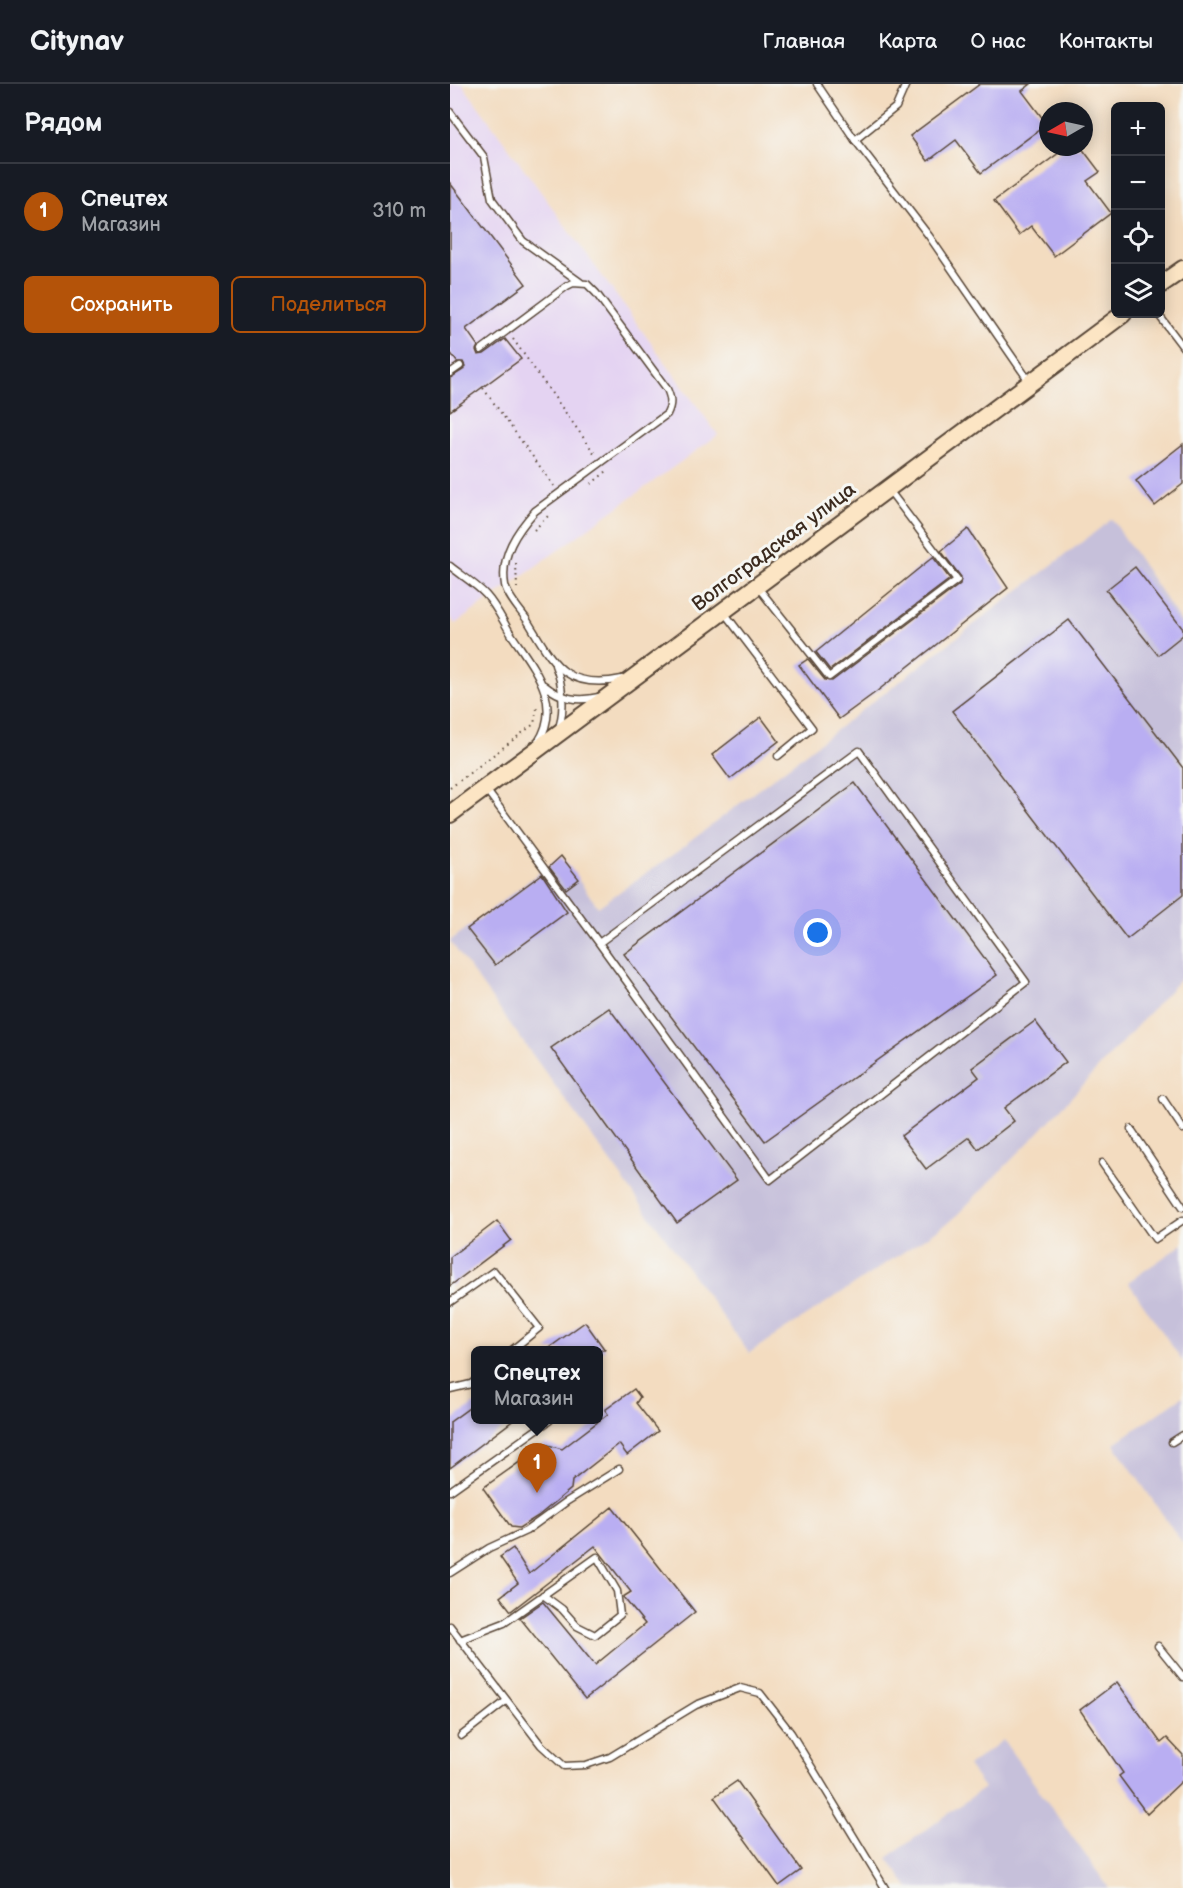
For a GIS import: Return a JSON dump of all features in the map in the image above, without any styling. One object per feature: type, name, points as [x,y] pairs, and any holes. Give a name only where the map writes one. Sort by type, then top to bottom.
[{"type":"main road","points":[[1165,282],[1183,269]]},
{"type":"main road","name":"Волгоградская улица","points":[[450,814],[1118,318]]},
{"type":"lane","points":[[817,84],[855,140],[929,237],[1030,383]]},
{"type":"lane","points":[[855,140],[896,107],[906,84]]},
{"type":"lane","points":[[450,112],[484,157],[492,199],[523,241],[596,293],[667,389],[671,398],[667,414],[535,511],[520,527],[510,544],[506,559],[505,586],[554,663],[560,681],[562,710],[557,734]]},
{"type":"lane","points":[[481,350],[567,286],[581,283]]},
{"type":"lane","points":[[1161,318],[1183,347]]},
{"type":"lane","points":[[450,373],[460,366]]},
{"type":"lane","points":[[757,586],[829,677],[957,580],[888,488]]},
{"type":"lane","points":[[450,566],[486,595],[544,685],[547,703],[545,729],[530,754]]},
{"type":"lane","points":[[723,611],[812,728],[778,756]]},
{"type":"lane","points":[[554,663],[568,674],[589,682],[620,680],[637,675]]},
{"type":"lane","points":[[544,685],[561,696],[584,700],[617,689]]},
{"type":"lane","points":[[485,788],[770,1180],[1026,982],[859,751],[599,943]]},
{"type":"lane","points":[[1163,1099],[1183,1129]]},
{"type":"lane","points":[[1131,1129],[1183,1207]]},
{"type":"lane","points":[[1102,1163],[1155,1239],[1183,1220]]},
{"type":"lane","points":[[450,1302],[494,1271],[539,1328],[517,1346]]},
{"type":"lane","points":[[450,1389],[471,1384]]},
{"type":"lane","points":[[450,1491],[543,1424]]},
{"type":"lane","points":[[1172,1442],[1183,1435]]},
{"type":"lane","points":[[450,1574],[489,1548],[526,1531],[619,1468]]},
{"type":"lane","points":[[460,1640],[504,1623],[543,1595],[597,1557],[617,1591],[620,1615],[595,1635],[578,1626],[562,1609],[543,1595]]},
{"type":"lane","points":[[450,1626],[541,1745],[564,1766],[586,1765],[610,1757],[696,1705],[740,1688],[760,1693],[791,1733],[885,1888]]},
{"type":"lane","points":[[1158,1646],[1183,1677]]},
{"type":"lane","points":[[461,1736],[506,1701]]},
{"type":"path","points":[[507,330],[608,472],[591,484]]},
{"type":"path","points":[[483,388],[559,493]]},
{"type":"shaded area","points":[[450,84],[462,84],[718,435],[455,624],[450,617]]},
{"type":"shaded area","points":[[1112,519],[1183,625],[1183,976],[1040,1131],[951,1221],[749,1353],[450,941],[561,856],[598,907],[679,850]]},
{"type":"shaded area","points":[[1183,1244],[1183,1362],[1128,1282]]},
{"type":"shaded area","points":[[1183,1396],[1183,1544],[1114,1444]]},
{"type":"shaded area","points":[[1003,1740],[1109,1888],[909,1888],[887,1858],[984,1788],[968,1766]]},
{"type":"building","points":[[980,84],[1031,84],[1022,91],[1039,113],[1039,130],[981,173],[956,140],[928,161],[910,136]]},
{"type":"building","points":[[1055,156],[1088,156],[1100,172],[1087,181],[1111,213],[1054,256],[1031,226],[1019,235],[994,201]]},
{"type":"building","points":[[450,183],[526,284],[466,329],[478,346],[476,350],[478,355],[484,354],[505,339],[521,359],[450,411],[450,378],[463,370],[465,366],[463,362],[457,362],[450,352]]},
{"type":"building","points":[[1183,444],[1183,484],[1155,506],[1136,481]]},
{"type":"building","points":[[968,529],[1008,588],[839,719],[799,665],[808,659],[825,680],[832,681],[960,584],[961,577],[941,551]]},
{"type":"building","points":[[933,557],[950,579],[830,670],[816,652]]},
{"type":"building","points":[[1135,567],[1183,629],[1183,635],[1158,655],[1106,590]]},
{"type":"building","points":[[1069,620],[1183,768],[1183,895],[1127,939],[952,711]]},
{"type":"building","points":[[761,717],[779,741],[730,779],[712,755]]},
{"type":"building","points":[[855,783],[997,975],[765,1141],[624,954]]},
{"type":"building","points":[[561,856],[579,879],[566,889],[549,867]]},
{"type":"building","points":[[542,874],[567,912],[495,965],[467,929]]},
{"type":"building","points":[[609,1008],[737,1180],[677,1223],[551,1048]]},
{"type":"building","points":[[1035,1021],[1066,1062],[1004,1108],[1014,1121],[978,1149],[969,1137],[926,1169],[901,1136],[979,1077],[972,1068]]},
{"type":"building","points":[[497,1221],[511,1240],[450,1286],[450,1257]]},
{"type":"building","points":[[585,1322],[602,1346],[552,1346]]},
{"type":"building","points":[[634,1389],[640,1397],[636,1403],[658,1431],[627,1455],[619,1444],[572,1481],[571,1489],[538,1516],[519,1528],[511,1527],[483,1488],[545,1444],[562,1449],[595,1424],[603,1424],[603,1418],[608,1414],[605,1410]]},
{"type":"building","points":[[471,1407],[471,1424],[508,1424],[450,1468],[450,1422]]},
{"type":"building","points":[[612,1507],[695,1612],[585,1699],[520,1618],[543,1602],[595,1665],[645,1624],[623,1597],[631,1592],[595,1546],[511,1611],[500,1597],[518,1583],[500,1557],[513,1548],[529,1574]]},
{"type":"building","points":[[1117,1682],[1161,1743],[1167,1738],[1183,1755],[1183,1780],[1147,1814],[1119,1776],[1123,1773],[1080,1710]]},
{"type":"building","points":[[737,1781],[801,1870],[779,1886],[714,1797]]},
{"type":"place","name":"Спецтех","points":[[537,1493]]}]
